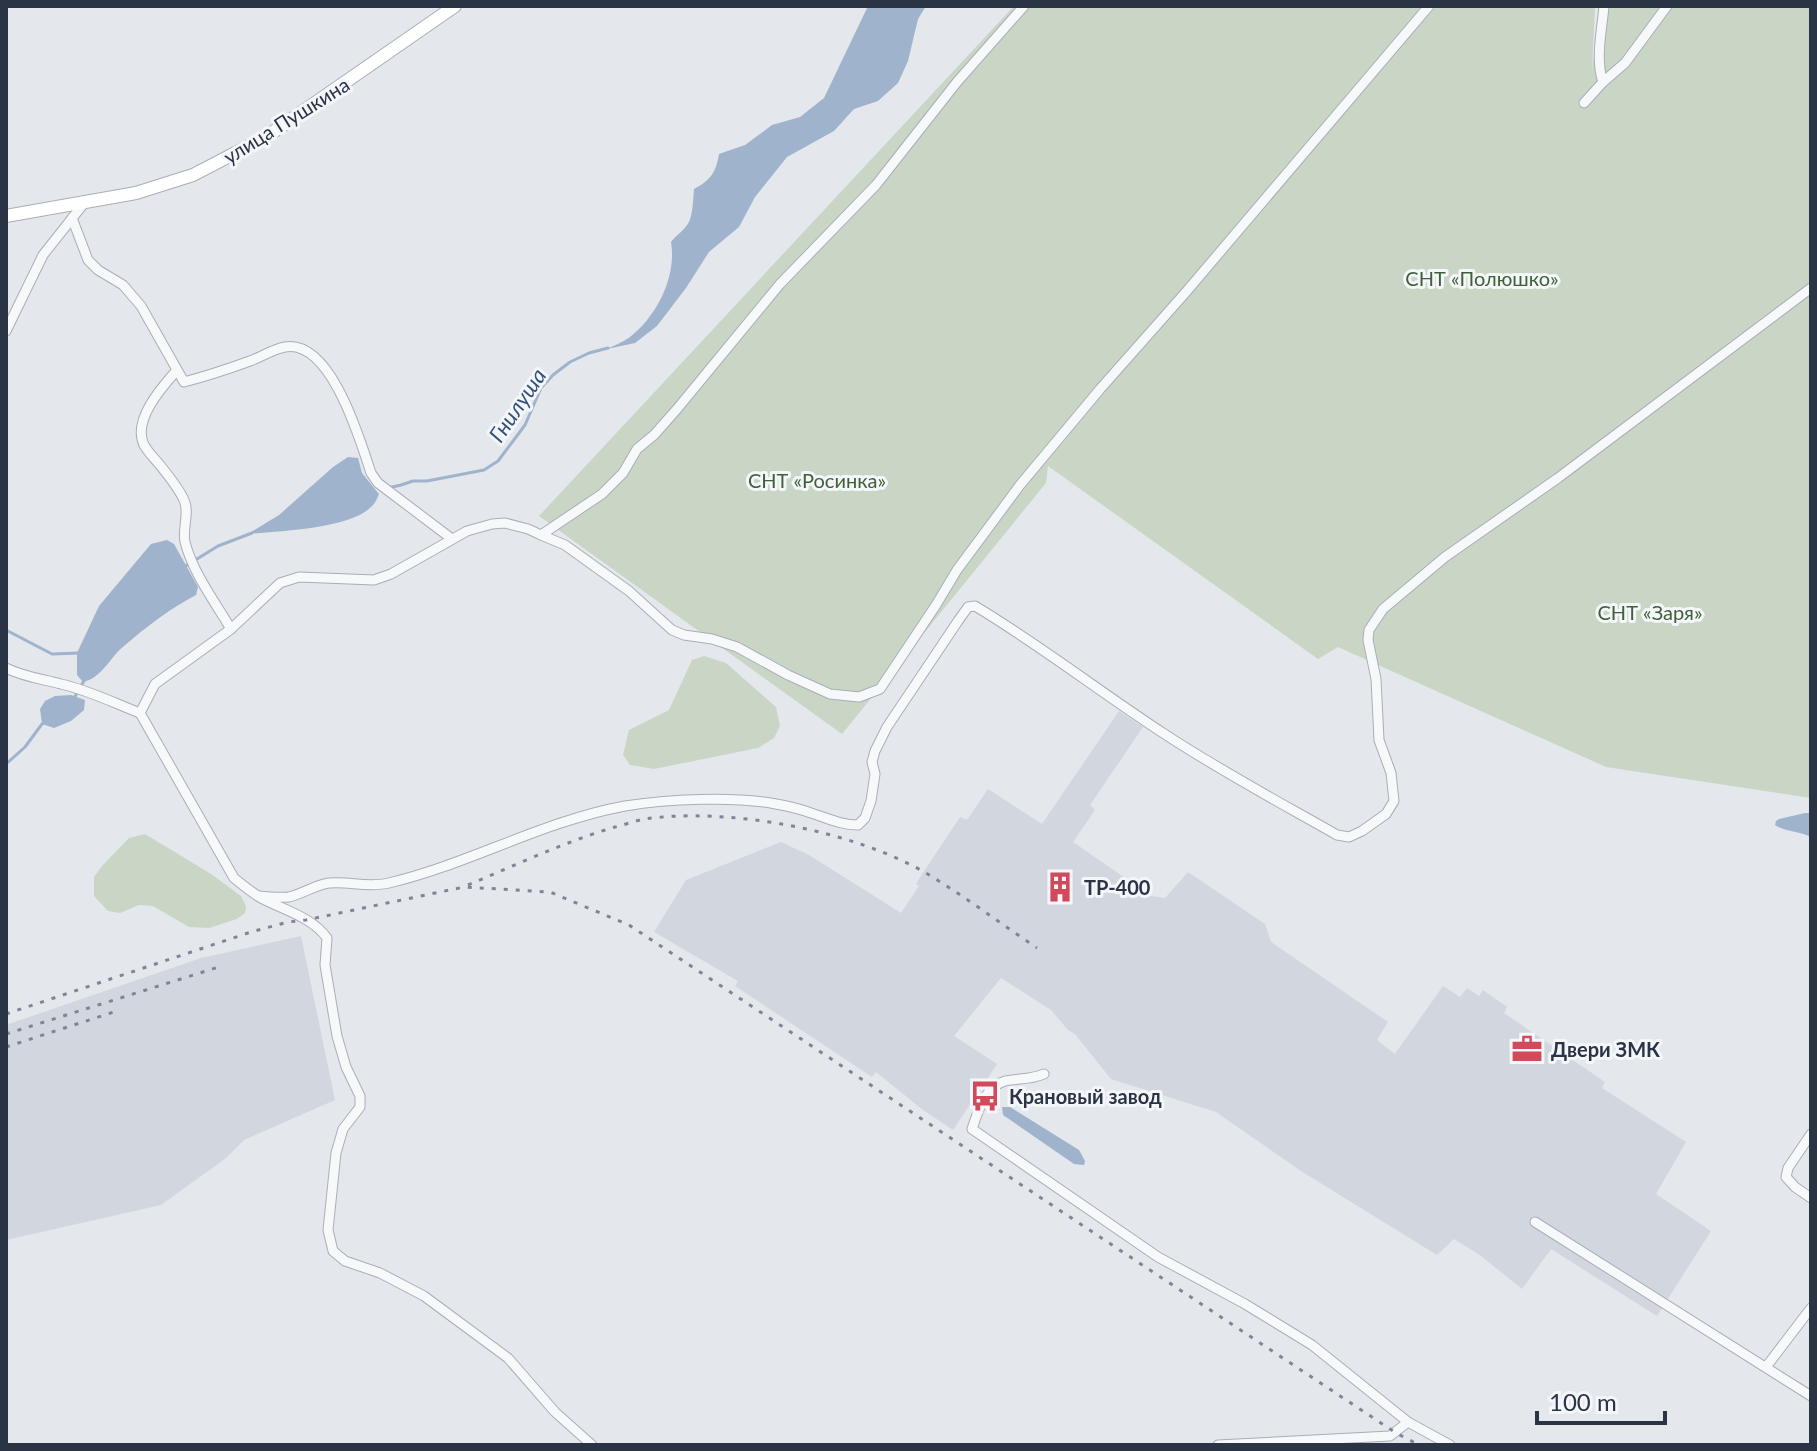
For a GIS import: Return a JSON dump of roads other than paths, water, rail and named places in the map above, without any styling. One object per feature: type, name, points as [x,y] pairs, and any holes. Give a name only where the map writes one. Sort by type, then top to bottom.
[{"type":"main road","name":"улица Пушкина","points":[[6,216],[136,193],[193,175],[266,137],[455,6]]},
{"type":"street","points":[[541,535],[602,494],[623,473],[637,449],[677,409],[780,284],[876,185],[957,82],[1024,6]]},
{"type":"street","points":[[140,713],[155,684],[231,629],[280,583],[299,577],[374,580],[391,574],[467,531],[505,523],[565,545],[629,591],[672,630],[737,647],[830,694],[859,697],[880,689],[957,570],[1020,485],[1429,6]]},
{"type":"street","points":[[1603,82],[1600,58],[1604,6]]},
{"type":"street","points":[[1584,103],[1625,63],[1667,6]]},
{"type":"street","points":[[6,331],[43,255],[86,201]]},
{"type":"street","points":[[72,218],[88,260],[123,285],[141,306],[184,382],[219,373],[286,346],[309,352],[322,364],[343,397],[371,473],[378,483],[452,539]]},
{"type":"street","points":[[258,896],[289,897],[327,883],[386,884],[460,861],[591,813],[628,806],[685,800],[746,801],[774,804],[847,825],[858,825],[865,818],[871,801],[875,774],[872,762],[887,727],[968,607],[975,606],[1211,763],[1337,835],[1349,837],[1386,814],[1394,801],[1391,773],[1379,740],[1376,679],[1368,640],[1369,630],[1383,609],[1445,557],[1811,288]]},
{"type":"street","points":[[177,370],[155,395],[148,409],[142,442],[176,485],[184,501],[184,537],[189,554],[231,629]]},
{"type":"street","points":[[6,668],[22,676],[77,688],[140,713],[234,878],[258,896],[320,928],[327,938],[325,965],[337,1036],[346,1067],[360,1096],[360,1107],[343,1129],[336,1153],[328,1230],[333,1251],[345,1261],[380,1273],[424,1296],[508,1358],[555,1412],[592,1445]]},
{"type":"street","points":[[1044,1074],[1033,1079],[1003,1082],[988,1092],[972,1129],[1158,1257],[1312,1345],[1408,1422],[1450,1445]]},
{"type":"street","points":[[1811,1134],[1788,1168],[1786,1177],[1811,1198]]},
{"type":"street","points":[[1535,1222],[1811,1396]]},
{"type":"street","points":[[1766,1367],[1811,1308]]},
{"type":"street","points":[[1218,1445],[1390,1436],[1408,1422]]},
{"type":"water","points":[[868,6],[926,6],[918,19],[908,61],[898,83],[878,101],[854,109],[834,131],[787,157],[755,197],[739,227],[709,252],[657,326],[635,343],[607,349],[630,337],[656,307],[671,268],[671,242],[689,222],[694,189],[712,175],[719,154],[745,145],[772,125],[800,117],[824,98]]},
{"type":"water","points":[[348,457],[358,458],[362,473],[379,494],[374,504],[363,513],[333,524],[248,534],[279,515]]},
{"type":"water","points":[[167,540],[174,544],[198,587],[196,595],[150,625],[95,676],[83,682],[77,675],[77,653],[99,606],[151,544]]},
{"type":"water","points":[[71,695],[85,700],[84,710],[71,721],[54,728],[42,724],[40,709],[45,701],[55,696]]},
{"type":"water","points":[[1811,813],[1811,837],[1775,825],[1779,819]]},
{"type":"water","points":[[1002,1107],[1010,1107],[1079,1150],[1084,1165],[1074,1164],[1003,1115]]},
{"type":"waterway","name":"Гнилуша","points":[[388,488],[484,470],[498,461],[525,425],[541,388],[553,375],[570,362],[608,348]]},
{"type":"waterway","name":"Гнилуша","points":[[184,567],[218,546],[252,533]]},
{"type":"waterway","points":[[6,630],[52,654],[80,653]]},
{"type":"waterway","name":"Гнилуша","points":[[73,700],[85,679]]},
{"type":"waterway","name":"Гнилуша","points":[[6,764],[45,722]]},
{"type":"railway","points":[[468,885],[577,840],[640,820],[677,816],[751,819],[826,834],[896,858],[926,873],[1037,948]]},
{"type":"railway","points":[[6,1014],[288,922],[464,887],[550,892],[629,925],[1396,1433],[1419,1445]]},
{"type":"railway","points":[[6,1034],[222,966]]},
{"type":"railway","points":[[6,1047],[120,1010]]},
{"type":"place","name":"ТР-400","points":[[1060,887]]},
{"type":"place","name":"Двери ЗМК","points":[[1527,1049]]},
{"type":"place","name":"Крановый завод","points":[[985,1096]]},
{"type":"park label","name":"СНТ «Полюшко»","points":[[1482,278]]},
{"type":"park label","name":"СНТ «Росинка»","points":[[817,480]]},
{"type":"park label","name":"СНТ «Заря»","points":[[1650,612]]}]
